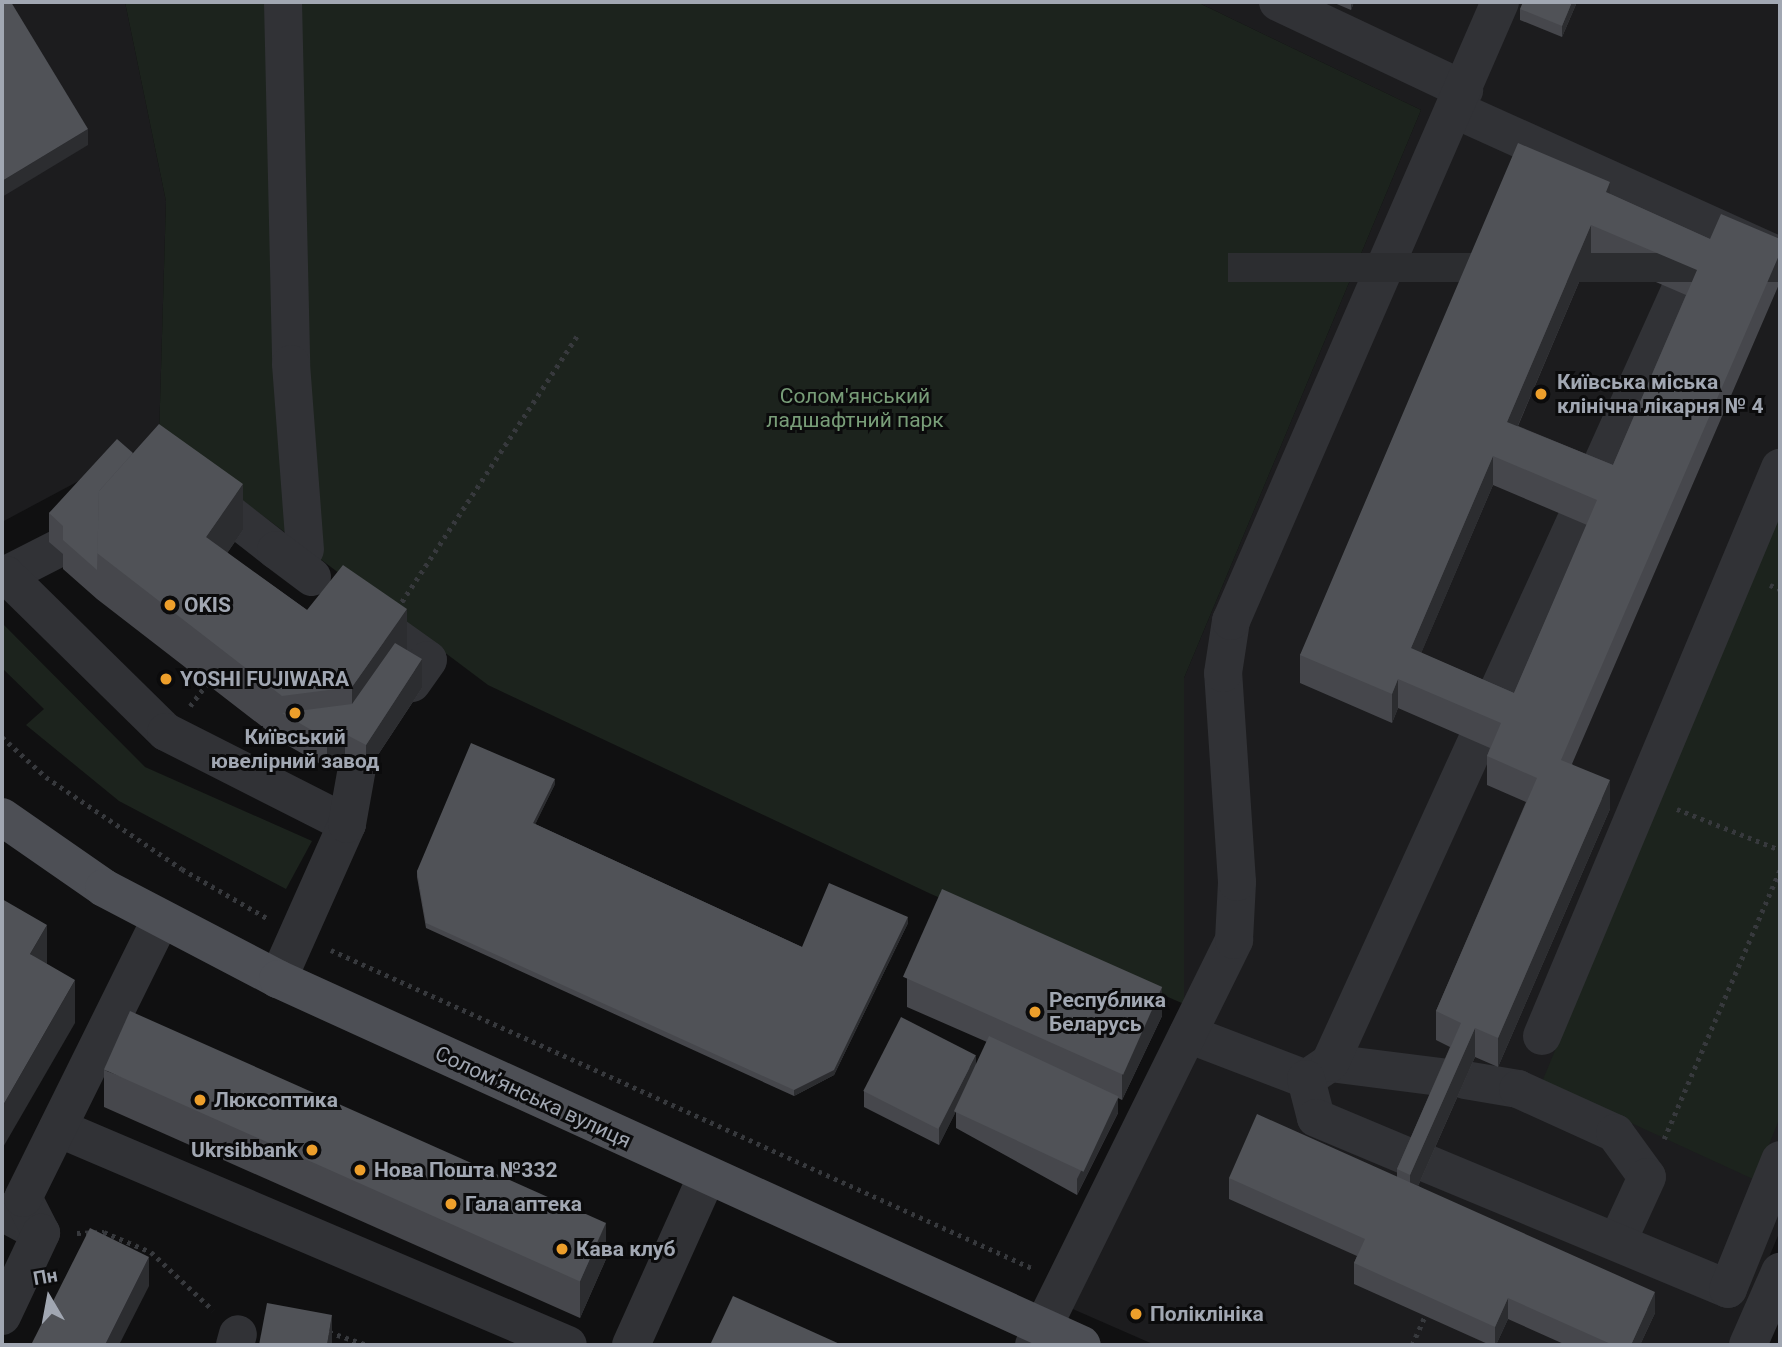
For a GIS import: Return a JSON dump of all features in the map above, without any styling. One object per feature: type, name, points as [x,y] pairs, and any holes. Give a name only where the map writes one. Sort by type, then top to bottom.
[{"type":"main road","name":"Соломʼянська вулиця","points":[[2,817],[104,888],[278,979],[1038,1336],[1082,1345]]},
{"type":"lane","points":[[283,2],[298,558]]},
{"type":"lane","points":[[1278,2],[1460,100],[1780,256]]},
{"type":"lane","points":[[1038,1336],[1234,940],[1237,882],[1223,673],[1231,621],[1460,100],[1500,2]]},
{"type":"lane","points":[[1592,486],[1710,224]]},
{"type":"lane","points":[[169,467],[298,558],[428,660],[412,682]]},
{"type":"lane","points":[[1542,1037],[1780,468]]},
{"type":"lane","points":[[1576,520],[1483,726],[1318,1071],[1316,1118],[1618,1240],[1728,1289],[1780,1160]]},
{"type":"lane","points":[[57,549],[4,576],[166,732],[347,824]]},
{"type":"lane","points":[[278,979],[347,824],[357,768]]},
{"type":"lane","points":[[41,1233],[23,1198],[161,919]]},
{"type":"lane","points":[[1188,1034],[1318,1071],[1457,1079],[1518,1089],[1615,1133],[1647,1177],[1618,1240]]},
{"type":"lane","points":[[58,1128],[568,1345]]},
{"type":"lane","points":[[631,1345],[706,1178]]},
{"type":"lane","points":[[2,1212],[41,1233]]},
{"type":"lane","points":[[2,1316],[41,1233]]},
{"type":"lane","points":[[1748,1345],[1780,1272]]},
{"type":"path","points":[[395,612],[578,334]]},
{"type":"path","points":[[2,737],[46,777],[182,869],[297,935],[1063,1282]]},
{"type":"path","points":[[1643,796],[1780,850]]},
{"type":"path","points":[[1647,1177],[1780,870]]},
{"type":"path","points":[[41,1233],[104,1232],[152,1252],[237,1339]]},
{"type":"path","points":[[1412,1345],[1424,1316]]},
{"type":"path","points":[[321,1330],[366,1345]]},
{"type":"shaded area","points":[[2,2],[125,2],[166,201],[159,438],[2,522]]},
{"type":"shaded area","name":"Київська міська клінічна лікарня № 4","points":[[1197,2],[1780,2],[1780,1231],[1732,1345],[1155,1345],[1043,1296],[1184,1004],[1184,678],[1421,110]]},
{"type":"green space","name":"Солом'янський ладшафтний парк","points":[[125,2],[1197,2],[1421,110],[1184,678],[1184,1004],[931,894],[488,685],[159,438],[166,201]]},
{"type":"green space","points":[[1780,503],[1780,1117],[1755,1180],[1542,1082]]},
{"type":"green space","points":[[2,623],[145,767],[312,841],[286,889],[119,801],[26,725],[44,709],[2,668]]},
{"type":"building","points":[[2,2],[11,2],[88,129],[2,181]]},
{"type":"building","points":[[1523,2],[1572,2],[1562,26],[1520,9]]},
{"type":"building","points":[[1518,143],[1610,182],[1606,192],[1710,239],[1721,214],[1780,239],[1780,253],[1561,760],[1610,780],[1498,1038],[1475,1028],[1410,1175],[1397,1169],[1461,1023],[1436,1011],[1537,778],[1487,756],[1501,723],[1398,679],[1392,694],[1300,655]],"holes":[[[1591,225],[1697,270],[1613,465],[1507,422]],[[1493,456],[1597,500],[1514,693],[1411,648]]]},
{"type":"building","points":[[159,424],[243,484],[206,537],[307,610],[343,565],[407,609],[352,687],[282,696],[97,553],[99,491]]},
{"type":"building","points":[[117,439],[133,453],[99,491],[97,570],[63,540],[63,526],[49,513]]},
{"type":"building","points":[[395,643],[422,659],[366,745],[345,734],[327,739],[282,713],[352,704]]},
{"type":"building","points":[[471,743],[555,779],[533,823],[802,947],[829,883],[908,917],[834,1070],[794,1090],[426,923],[417,871]]},
{"type":"building","name":"Республика Беларусь","points":[[942,889],[1162,987],[1123,1075],[903,977]]},
{"type":"building","points":[[2,899],[47,925],[30,954],[75,980],[2,1107]]},
{"type":"building","points":[[130,1011],[606,1223],[580,1281],[104,1069]]},
{"type":"building","points":[[901,1017],[976,1055],[938,1129],[863,1091]]},
{"type":"building","points":[[989,1036],[1119,1096],[1084,1172],[954,1111]]},
{"type":"building","points":[[1257,1114],[1655,1292],[1631,1345],[1613,1345],[1508,1298],[1495,1327],[1354,1263],[1365,1239],[1229,1178]]},
{"type":"building","points":[[90,1228],[149,1257],[105,1345],[31,1345]]},
{"type":"building","points":[[733,1296],[842,1345],[710,1345]]},
{"type":"building","points":[[267,1303],[332,1315],[327,1345],[259,1345]]},
{"type":"place","name":"Київська міська клінічна лікарня № 4","points":[[1541,394]]},
{"type":"place","name":"OKIS","points":[[170,605]]},
{"type":"place","name":"YOSHI FUJIWARA","points":[[166,679]]},
{"type":"place","name":"Київський ювелірний завод","points":[[295,713]]},
{"type":"place","name":"Республика Беларусь","points":[[1035,1012]]},
{"type":"place","name":"Люксоптика","points":[[200,1100]]},
{"type":"place","name":"Ukrsibbank","points":[[312,1150]]},
{"type":"place","name":"Нова Пошта №332","points":[[360,1170]]},
{"type":"place","name":"Гала аптека","points":[[451,1204]]},
{"type":"place","name":"Кава клуб","points":[[562,1249]]},
{"type":"place","name":"Поліклініка","points":[[1136,1314]]}]
